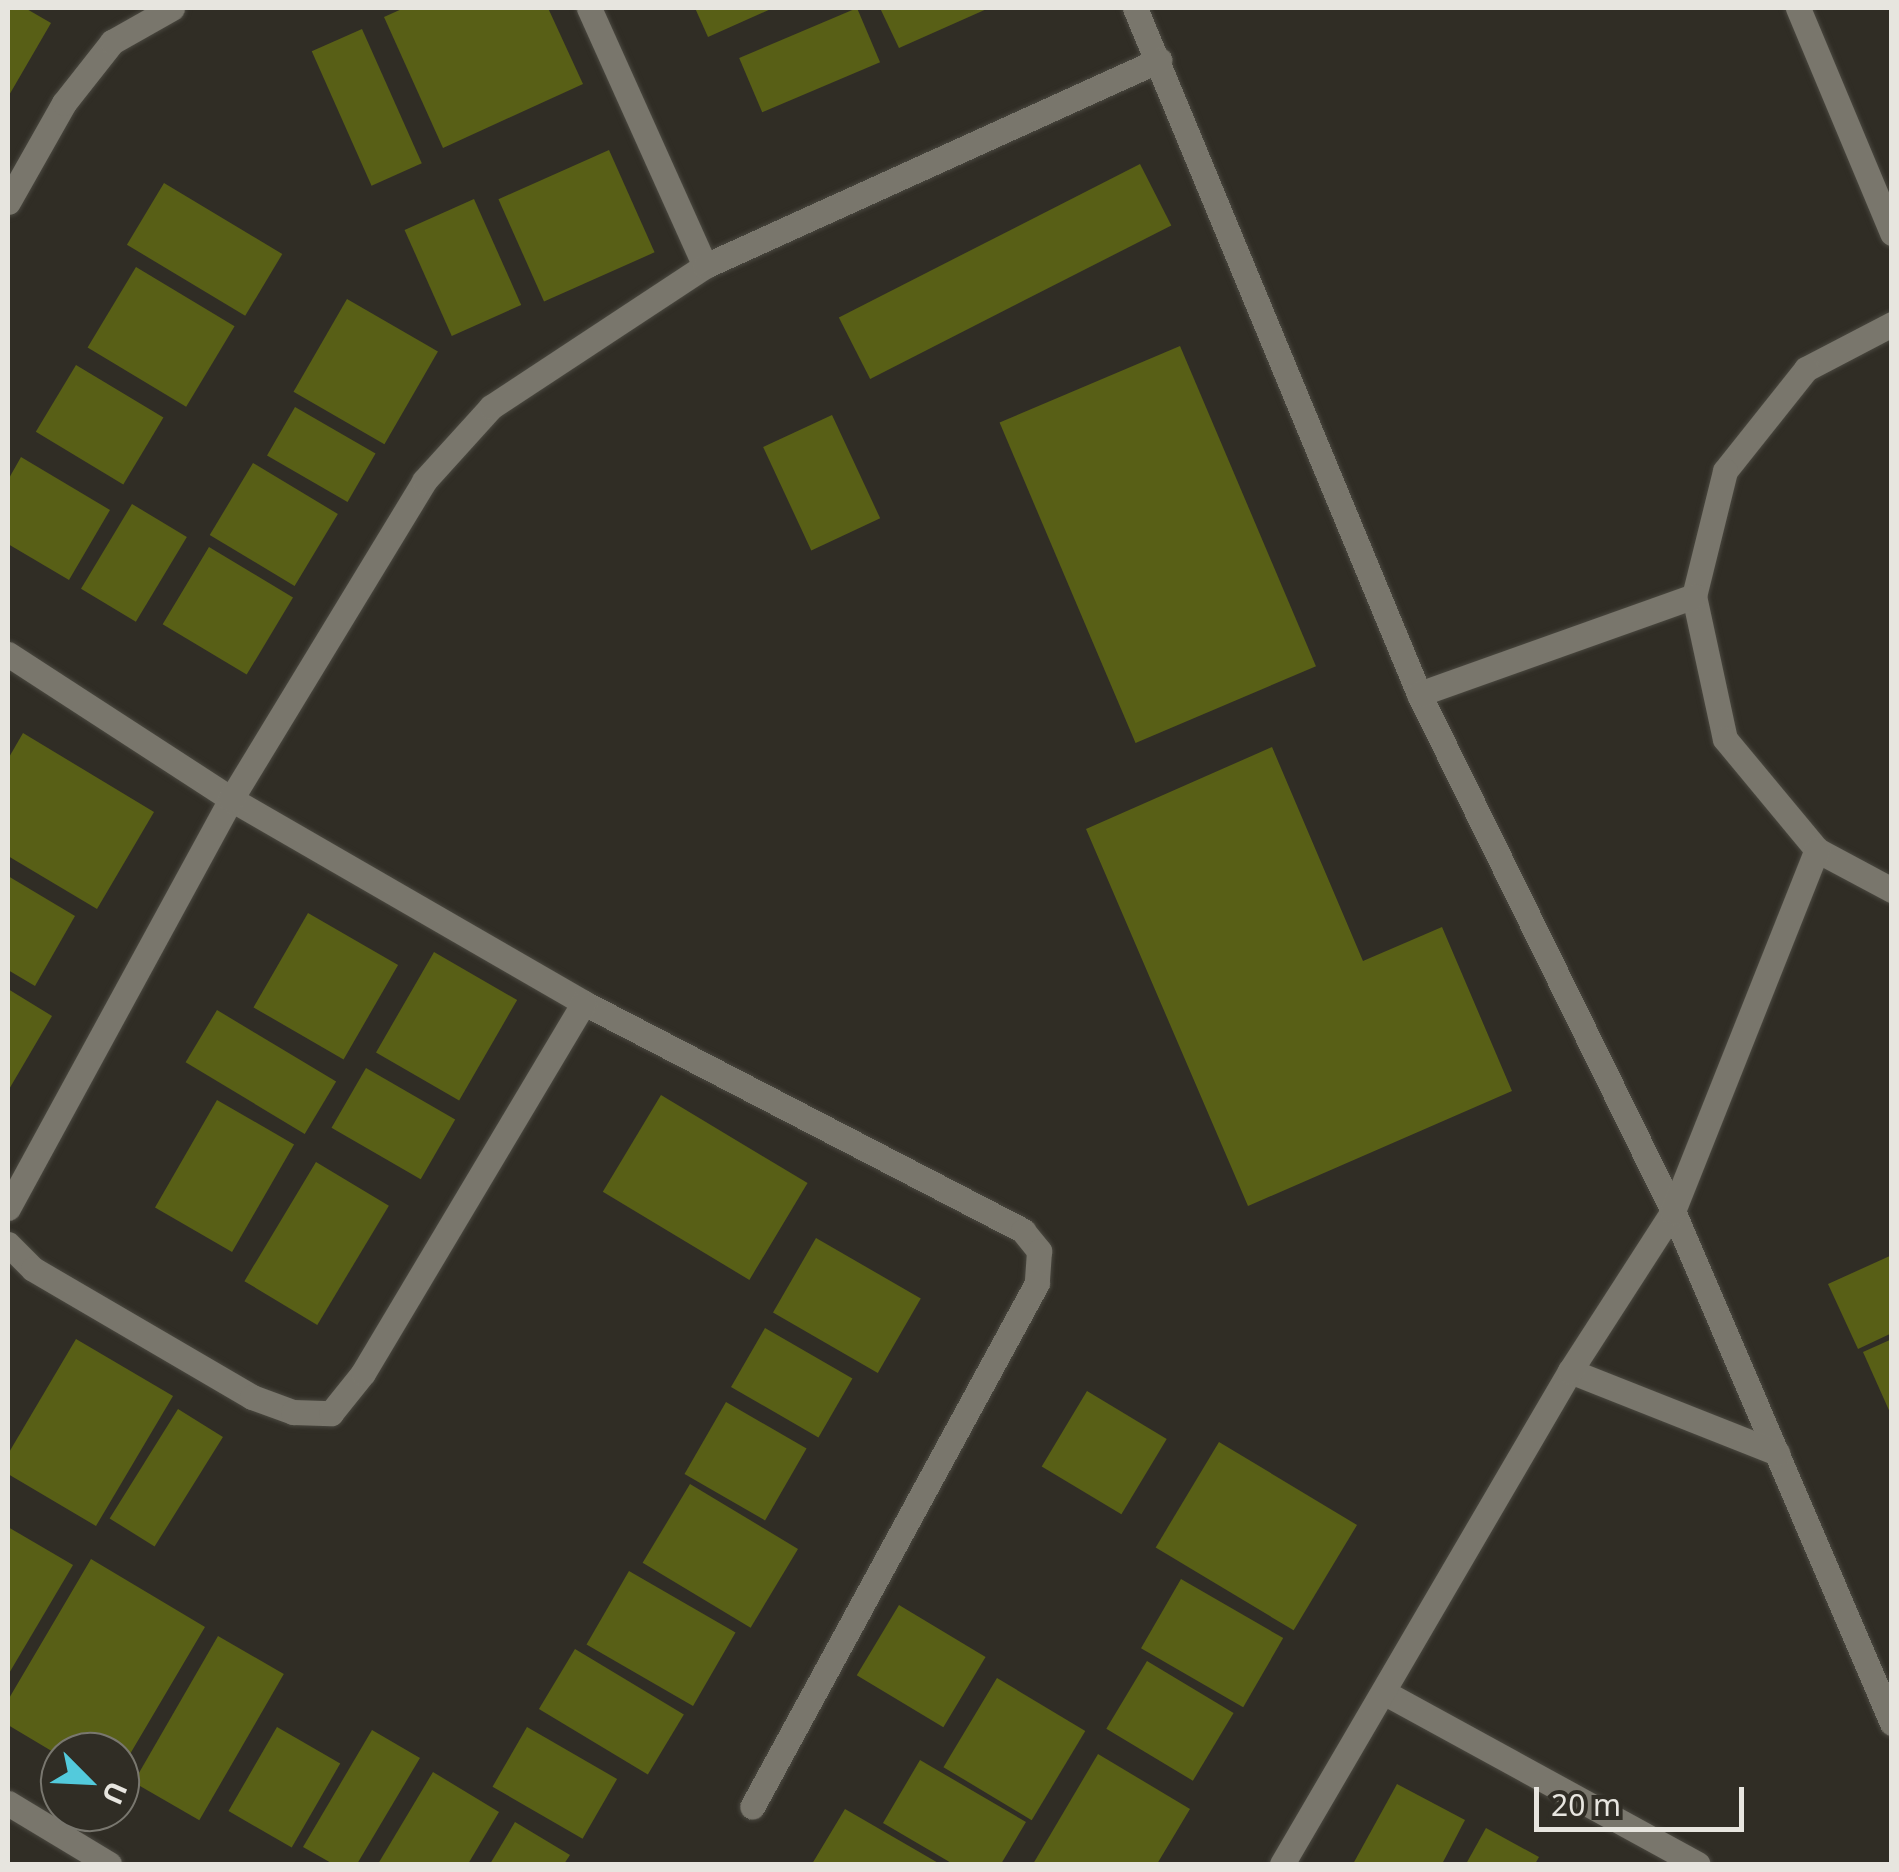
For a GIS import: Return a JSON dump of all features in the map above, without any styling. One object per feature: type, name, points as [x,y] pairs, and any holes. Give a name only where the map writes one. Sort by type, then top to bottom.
[{"type":"street","points":[[8,202],[64,103],[112,42],[172,8]]},
{"type":"street","points":[[589,8],[706,266]]},
{"type":"street","points":[[1135,8],[1160,60],[1419,694],[1673,1211],[1892,1722]]},
{"type":"street","points":[[1798,8],[1892,234]]},
{"type":"street","points":[[8,1208],[231,799],[424,482],[490,407],[706,266],[1160,60]]},
{"type":"street","points":[[1892,324],[1806,369],[1725,471],[1694,596],[1725,739],[1818,850],[1892,890]]},
{"type":"street","points":[[1419,694],[1694,596]]},
{"type":"street","points":[[8,654],[231,799],[584,1003],[1022,1231],[1039,1251],[1038,1283],[752,1807]]},
{"type":"street","points":[[1282,1864],[1387,1694],[1570,1371],[1673,1211],[1818,850]]},
{"type":"street","points":[[8,1244],[33,1269],[252,1396],[293,1412],[330,1413],[364,1373],[584,1003]]},
{"type":"street","points":[[1570,1371],[1777,1453]]},
{"type":"street","points":[[1387,1694],[1697,1864]]},
{"type":"street","points":[[8,1803],[102,1863]]},
{"type":"building","points":[[8,8],[25,8],[51,23],[8,97]]},
{"type":"building","points":[[404,8],[548,8],[583,84],[443,148],[384,17]]},
{"type":"building","points":[[695,8],[773,8],[708,37]]},
{"type":"building","points":[[857,8],[880,62],[762,112],[739,58]]},
{"type":"building","points":[[880,8],[989,8],[899,48]]},
{"type":"building","points":[[362,29],[422,163],[372,186],[312,51]]},
{"type":"building","points":[[609,150],[655,252],[544,302],[498,199]]},
{"type":"building","points":[[1140,164],[1171,225],[870,379],[839,317]]},
{"type":"building","points":[[164,183],[282,254],[245,316],[127,245]]},
{"type":"building","points":[[474,199],[521,305],[452,336],[405,230]]},
{"type":"building","points":[[136,267],[235,326],[186,407],[88,348]]},
{"type":"building","points":[[347,299],[438,352],[384,444],[294,392]]},
{"type":"building","points":[[1180,346],[1316,666],[1136,743],[1000,423]]},
{"type":"building","points":[[76,365],[163,418],[123,484],[36,432]]},
{"type":"building","points":[[295,407],[376,454],[348,502],[267,455]]},
{"type":"building","points":[[832,415],[880,518],[811,550],[763,447]]},
{"type":"building","points":[[21,457],[110,510],[69,580],[8,544],[8,480]]},
{"type":"building","points":[[253,463],[338,514],[295,586],[210,535]]},
{"type":"building","points":[[132,504],[187,537],[136,622],[81,589]]},
{"type":"building","points":[[209,547],[293,597],[247,675],[163,624]]},
{"type":"building","points":[[23,733],[154,812],[97,909],[8,856],[8,759]]},
{"type":"building","points":[[1272,747],[1363,961],[1442,927],[1512,1091],[1248,1206],[1086,829]]},
{"type":"building","points":[[8,876],[75,916],[35,986],[8,970]]},
{"type":"building","points":[[308,913],[398,965],[344,1059],[254,1007]]},
{"type":"building","points":[[434,952],[517,1000],[459,1100],[376,1052]]},
{"type":"building","points":[[8,989],[52,1016],[8,1091]]},
{"type":"building","points":[[217,1010],[336,1082],[305,1134],[186,1062]]},
{"type":"building","points":[[366,1068],[455,1120],[421,1179],[332,1128]]},
{"type":"building","points":[[661,1095],[808,1183],[749,1280],[603,1192]]},
{"type":"building","points":[[217,1100],[294,1144],[232,1252],[155,1207]]},
{"type":"building","points":[[316,1162],[389,1206],[317,1325],[244,1281]]},
{"type":"building","points":[[816,1238],[921,1298],[878,1373],[773,1312]]},
{"type":"building","points":[[1892,1255],[1892,1333],[1858,1349],[1828,1284]]},
{"type":"building","points":[[765,1328],[852,1378],[818,1437],[731,1387]]},
{"type":"building","points":[[76,1339],[173,1396],[96,1526],[8,1474],[8,1454]]},
{"type":"building","points":[[1892,1339],[1892,1417],[1863,1352]]},
{"type":"building","points":[[1087,1391],[1167,1439],[1121,1514],[1042,1466]]},
{"type":"building","points":[[726,1402],[807,1448],[765,1520],[684,1474]]},
{"type":"building","points":[[178,1409],[223,1437],[155,1546],[110,1518]]},
{"type":"building","points":[[1219,1442],[1357,1525],[1294,1630],[1156,1547]]},
{"type":"building","points":[[690,1484],[798,1549],[751,1628],[643,1563]]},
{"type":"building","points":[[8,1527],[73,1565],[8,1675]]},
{"type":"building","points":[[91,1559],[205,1627],[140,1737],[140,1732],[40,1732],[40,1744],[8,1725],[8,1700]]},
{"type":"building","points":[[629,1571],[736,1632],[693,1706],[586,1645]]},
{"type":"building","points":[[1181,1579],[1283,1638],[1243,1707],[1141,1648]]},
{"type":"building","points":[[899,1605],[986,1657],[943,1727],[857,1675]]},
{"type":"building","points":[[218,1636],[284,1674],[199,1820],[140,1786],[140,1771]]},
{"type":"building","points":[[575,1649],[684,1714],[648,1774],[539,1709]]},
{"type":"building","points":[[1147,1661],[1234,1713],[1193,1781],[1106,1729]]},
{"type":"building","points":[[997,1678],[1085,1731],[1032,1820],[943,1767]]},
{"type":"building","points":[[277,1727],[340,1764],[292,1848],[228,1811]]},
{"type":"building","points":[[527,1727],[617,1779],[583,1839],[492,1787]]},
{"type":"building","points":[[372,1730],[420,1758],[357,1864],[333,1864],[303,1847]]},
{"type":"building","points":[[1098,1754],[1190,1809],[1157,1864],[1033,1864]]},
{"type":"building","points":[[920,1760],[1026,1822],[1001,1864],[953,1864],[883,1823]]},
{"type":"building","points":[[433,1772],[499,1812],[468,1864],[378,1864]]},
{"type":"building","points":[[1397,1784],[1465,1820],[1442,1864],[1353,1864]]},
{"type":"building","points":[[845,1809],[940,1864],[812,1864]]},
{"type":"building","points":[[515,1822],[570,1855],[564,1864],[490,1864]]},
{"type":"building","points":[[1486,1828],[1539,1857],[1535,1864],[1466,1864]]}]
